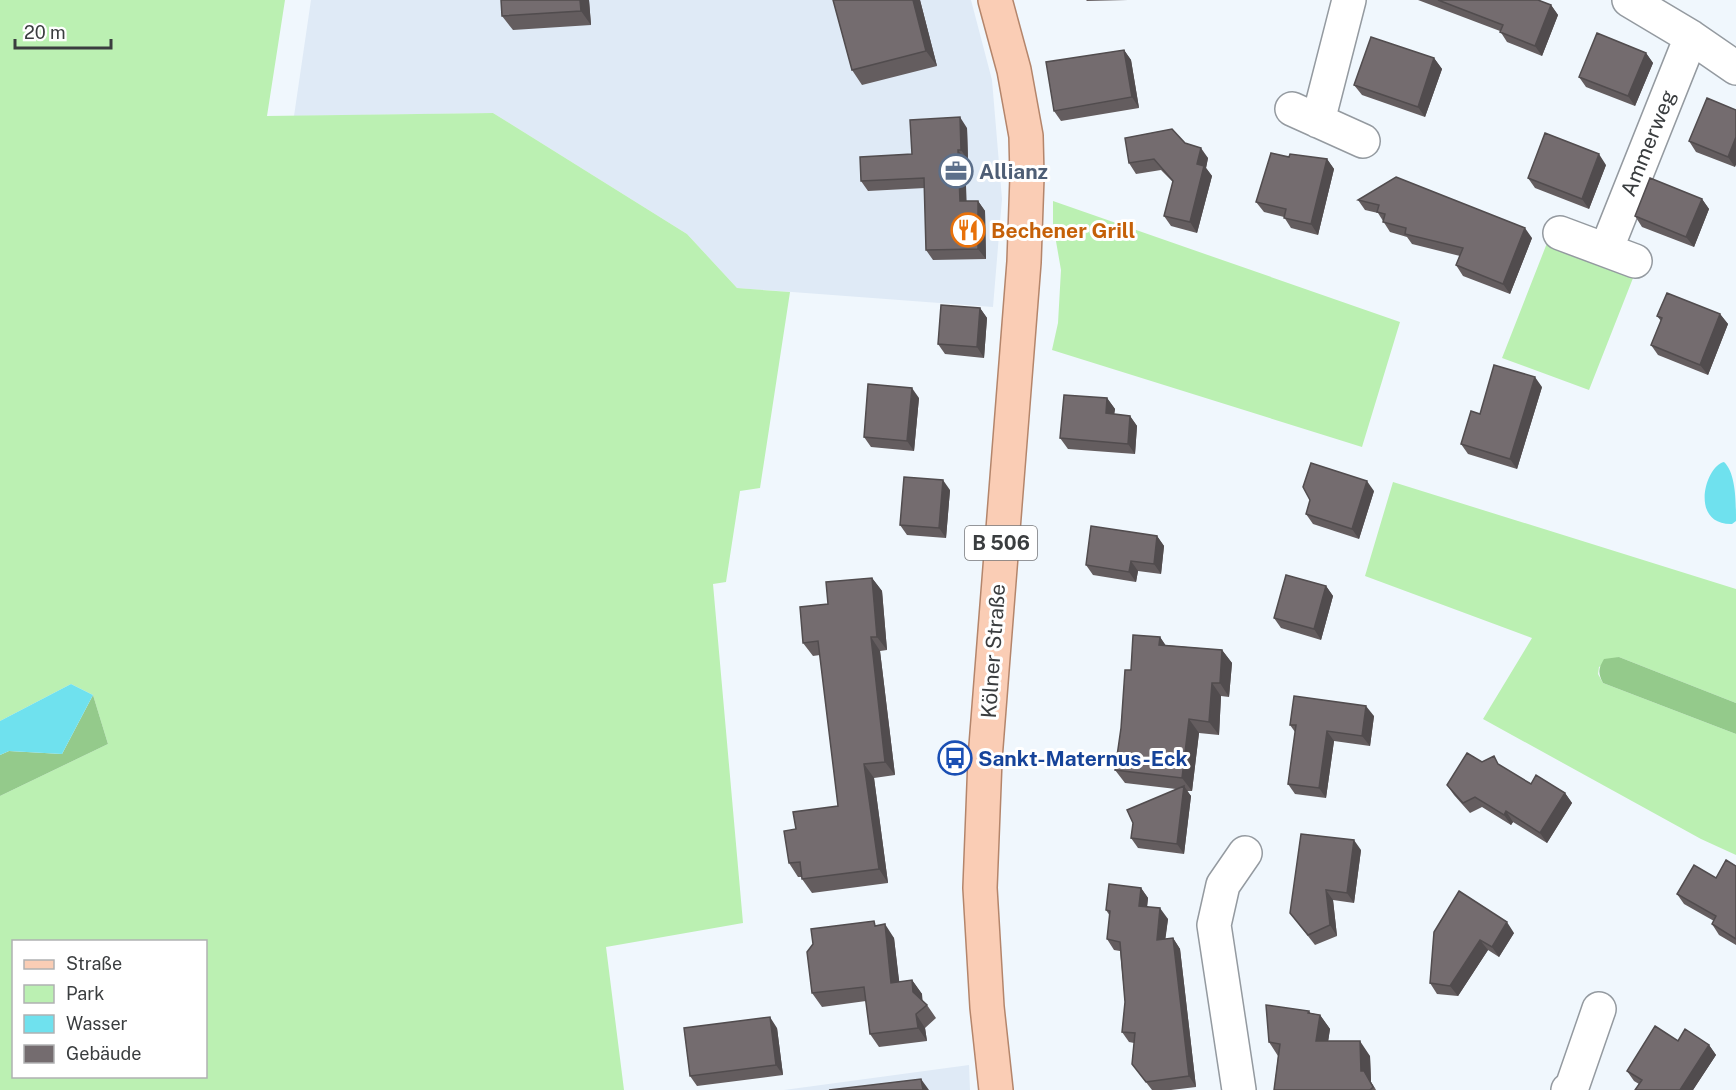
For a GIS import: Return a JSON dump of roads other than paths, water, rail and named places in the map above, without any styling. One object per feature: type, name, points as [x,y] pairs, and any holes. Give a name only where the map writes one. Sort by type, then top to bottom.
[{"type":"main road","name":"Kölner Straße","points":[[995,0],[1014,70],[1026,136],[1027,177],[1023,273],[984,771],[981,888],[987,1007],[996,1090]]},
{"type":"street","points":[[1349,0],[1305,115],[1364,141]]},
{"type":"street","points":[[1629,0],[1691,37],[1736,68]]},
{"type":"street","name":"Ammerweg","points":[[1560,233],[1620,256],[1691,37]]},
{"type":"street","points":[[1239,1090],[1214,925],[1223,885],[1245,853]]},
{"type":"street","points":[[1568,1090],[1572,1087],[1599,1009]]},
{"type":"water","points":[[1724,462],[1731,473],[1734,488],[1736,521],[1732,524],[1719,522],[1710,515],[1706,506],[1705,495],[1711,474],[1717,466]]},
{"type":"water","points":[[71,684],[93,695],[62,754],[9,751],[0,755],[0,721]]},
{"type":"place","name":"Allianz","points":[[956,171]]},
{"type":"place","name":"Bechener Grill","points":[[968,230]]},
{"type":"place","name":"Sankt-Maternus-Eck","points":[[955,758]]}]
